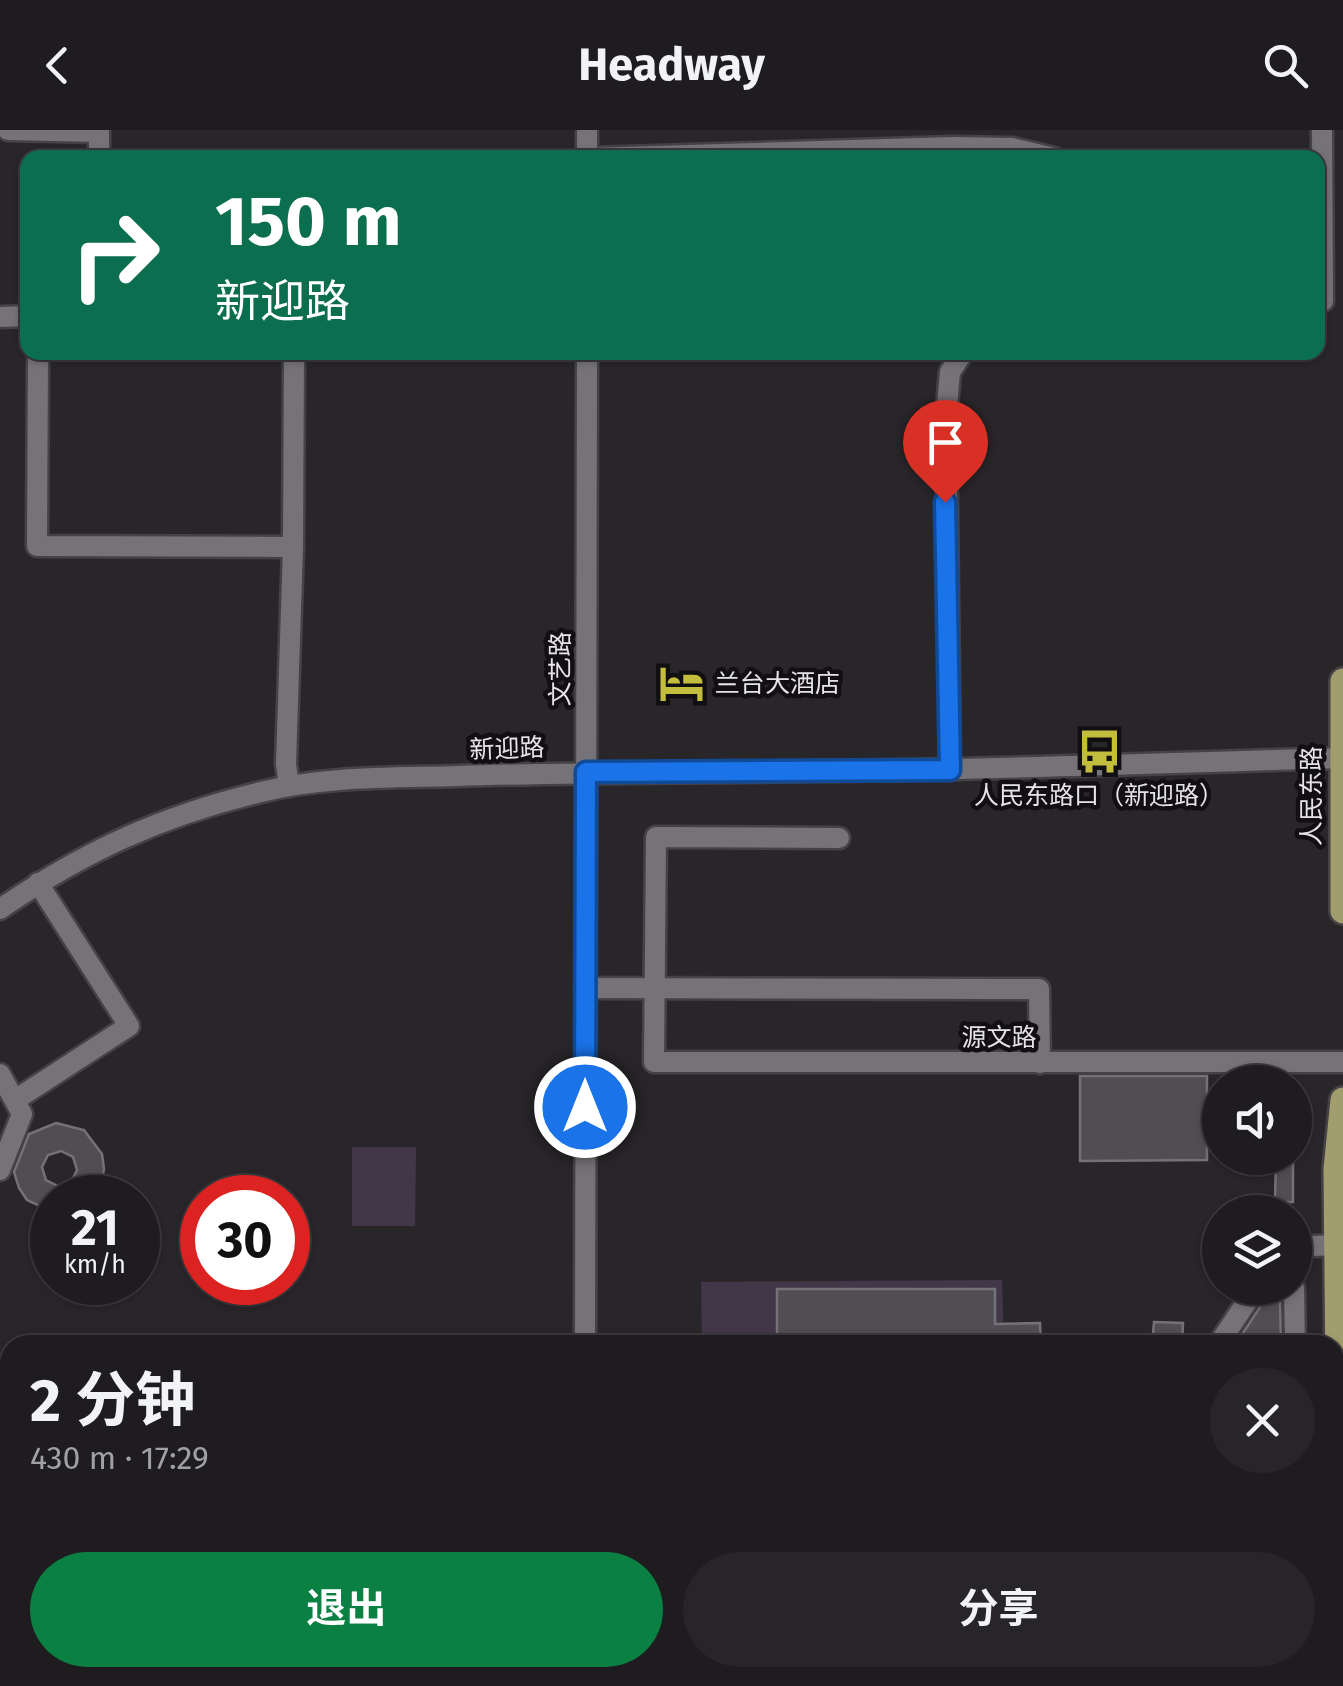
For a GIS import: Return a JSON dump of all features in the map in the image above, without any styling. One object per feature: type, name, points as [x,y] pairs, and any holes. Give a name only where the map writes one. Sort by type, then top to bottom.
[{"type":"main road","name":"人民东路","points":[[1343,681],[1343,912]]},
{"type":"main road","points":[[1337,1335],[1336,1169],[1343,1100]]},
{"type":"street","points":[[8,130],[99,131]]},
{"type":"street","points":[[734,150],[934,139],[1020,150]]},
{"type":"street","points":[[38,360],[38,546],[293,546]]},
{"type":"street","points":[[289,786],[286,764],[294,360]]},
{"type":"street","name":"文艺路","points":[[585,1335],[587,360]]},
{"type":"street","points":[[950,770],[946,417],[950,372],[958,360]]},
{"type":"street","name":"新迎路","points":[[0,909],[117,838],[171,818],[289,786],[586,772],[950,770],[1342,758]]},
{"type":"street","points":[[655,988],[656,837],[839,838]]},
{"type":"street","points":[[15,1100],[130,1026],[38,883]]},
{"type":"street","points":[[586,988],[1039,989],[1040,1063]]},
{"type":"street","name":"源文路","points":[[655,988],[654,1062],[1343,1062]]},
{"type":"street","points":[[0,1074],[22,1114],[0,1170]]},
{"type":"street","points":[[1312,1246],[1337,1244]]},
{"type":"street","points":[[1225,1335],[1245,1305]]},
{"type":"street","points":[[1294,1305],[1294,1335]]},
{"type":"shaded area","points":[[352,1147],[416,1147],[415,1226],[352,1226]]},
{"type":"shaded area","points":[[1002,1280],[1004,1335],[702,1335],[701,1282]]},
{"type":"building","points":[[1080,1076],[1202,1076],[1202,1160],[1080,1161]]},
{"type":"building","points":[[56,1123],[84,1130],[102,1154],[104,1169],[103,1175],[74,1175],[73,1157],[61,1151],[48,1155],[42,1167],[44,1175],[30,1175],[30,1201],[19,1188],[14,1172],[29,1134]]},
{"type":"building","points":[[1276,1175],[1293,1175],[1293,1195],[1275,1195]]},
{"type":"building","points":[[777,1289],[995,1289],[995,1324],[1040,1323],[1041,1335],[777,1335]]},
{"type":"building","points":[[1261,1305],[1280,1305],[1281,1335],[1242,1335]]},
{"type":"building","points":[[1154,1322],[1183,1323],[1182,1335],[1153,1335]]},
{"type":"place","name":"兰台大酒店","points":[[682,684]]},
{"type":"place","name":"人民东路口（新迎路）","points":[[1099,752]]},
{"type":"route","points":[[585,1107],[586,772],[950,770],[945,502]]}]
